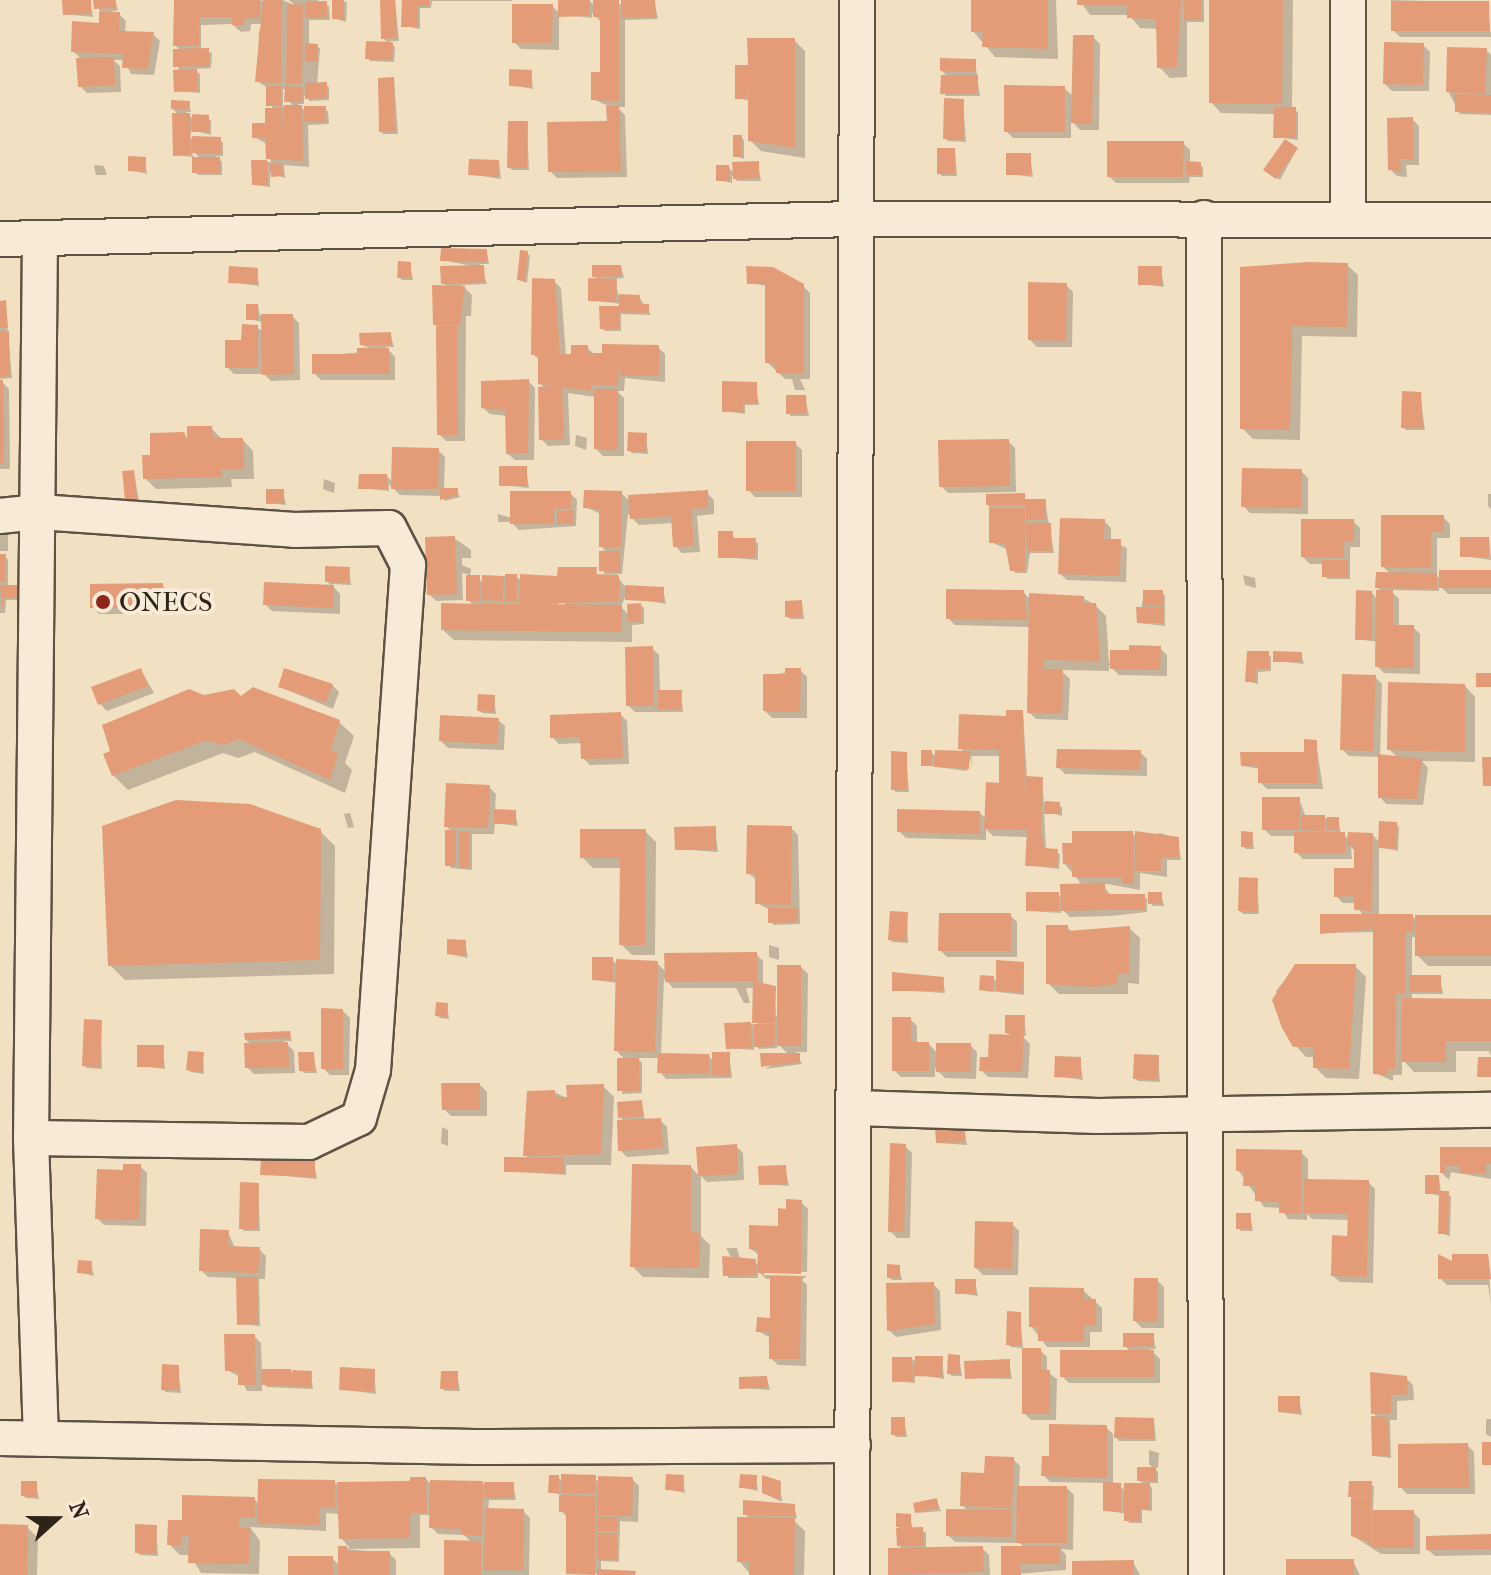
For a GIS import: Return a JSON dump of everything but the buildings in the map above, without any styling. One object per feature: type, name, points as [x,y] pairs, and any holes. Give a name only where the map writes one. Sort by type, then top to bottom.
[{"type":"street","points":[[852,1575],[856,1108],[857,0]]},
{"type":"street","points":[[1348,0],[1348,218]]},
{"type":"street","points":[[1204,218],[1202,1113],[1206,1575]]},
{"type":"street","points":[[0,239],[855,219],[1491,220]]},
{"type":"street","points":[[40,238],[31,1138],[41,1439]]},
{"type":"street","points":[[0,516],[39,512],[294,530],[389,528],[408,565],[373,1070],[359,1118],[309,1142],[31,1138]]},
{"type":"street","points":[[856,1108],[1098,1116],[1491,1110]]},
{"type":"street","points":[[0,1438],[475,1447],[853,1445]]},
{"type":"place","name":"ONECS","points":[[103,602]]}]
